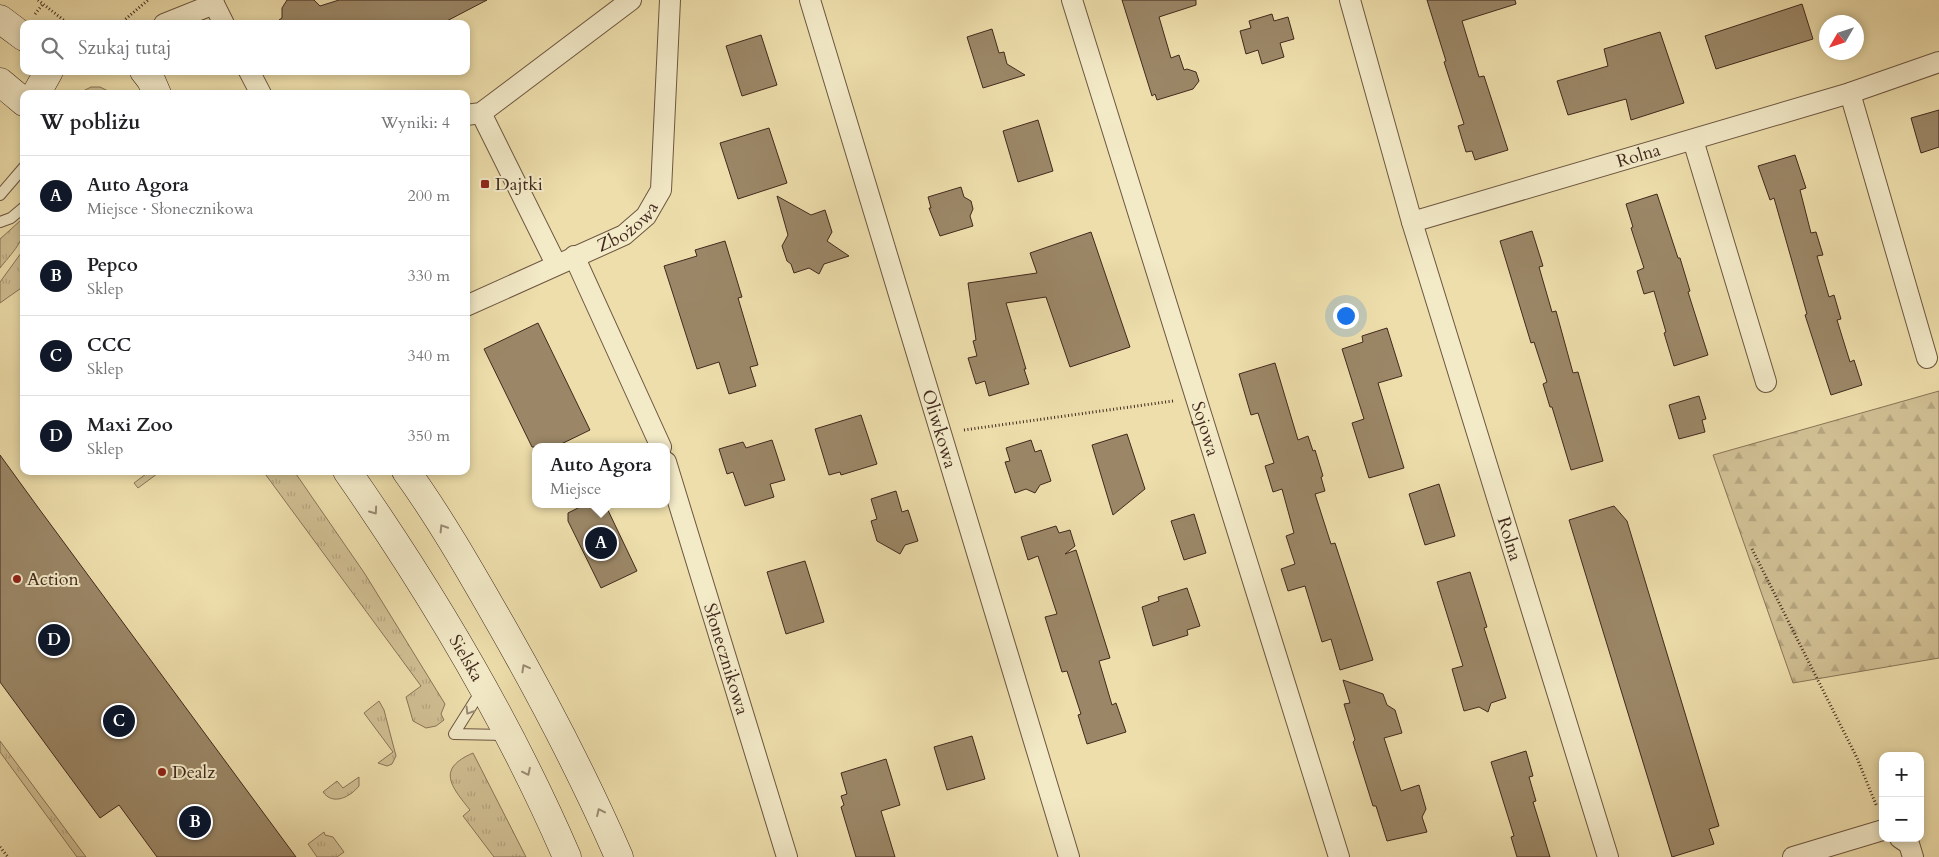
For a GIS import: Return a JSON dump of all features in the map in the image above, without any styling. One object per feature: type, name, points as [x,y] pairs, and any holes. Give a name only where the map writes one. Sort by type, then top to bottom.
[{"type":"main road","points":[[0,19],[20,34]]},
{"type":"main road","points":[[38,90],[47,75]]},
{"type":"main road","points":[[0,82],[20,99]]},
{"type":"main road","name":"Sielska","points":[[349,475],[436,606],[483,687],[510,736],[567,857]]},
{"type":"main road","points":[[409,475],[478,585],[528,673],[599,810],[619,857]]},
{"type":"street","points":[[631,0],[474,114],[565,260],[659,443]]},
{"type":"street","name":"Zbożowa","points":[[470,304],[624,234],[646,216],[661,190],[670,0]]},
{"type":"street","name":"Oliwkowa","points":[[810,0],[1069,857]]},
{"type":"street","name":"Sojowa","points":[[1072,0],[1339,857]]},
{"type":"street","name":"Rolna","points":[[1350,0],[1412,222],[1608,857]]},
{"type":"street","points":[[173,20],[213,2]]},
{"type":"street","points":[[200,20],[213,2]]},
{"type":"street","points":[[213,2],[222,20]]},
{"type":"street","name":"Rolna","points":[[1412,222],[1850,93],[1939,62]]},
{"type":"street","points":[[251,75],[259,90]]},
{"type":"street","points":[[1850,93],[1927,358]]},
{"type":"street","points":[[1693,140],[1766,382]]},
{"type":"street","name":"Słonecznikowa","points":[[670,475],[787,857]]},
{"type":"street","points":[[1793,857],[1879,822]]},
{"type":"street","points":[[1906,842],[1909,844],[1913,857]]},
{"type":"lane","points":[[0,195],[20,172]]},
{"type":"lane","points":[[0,222],[11,218],[20,210]]},
{"type":"lane","points":[[483,687],[454,734],[510,736]]},
{"type":"path","points":[[38,0],[63,20]]},
{"type":"path","points":[[125,20],[148,0]]},
{"type":"path","points":[[941,434],[1196,398]]},
{"type":"path","points":[[1752,549],[1857,758],[1879,816]]},
{"type":"path","points":[[0,847],[8,857]]},
{"type":"green space","points":[[91,87],[100,87],[106,90],[85,90]]},
{"type":"green space","points":[[20,221],[20,241],[0,268],[0,239]]},
{"type":"green space","points":[[20,254],[20,289],[0,303],[0,282]]},
{"type":"green space","points":[[1939,391],[1939,658],[1793,683],[1713,455]]},
{"type":"green space","points":[[145,475],[156,475],[138,488],[134,483]]},
{"type":"green space","points":[[266,475],[297,475],[365,574],[445,704],[441,714],[444,720],[436,726],[426,728],[413,721],[406,697],[421,686]]},
{"type":"green space","points":[[379,701],[384,710],[396,756],[392,764],[387,766],[378,763],[393,752],[364,713]]},
{"type":"green space","points":[[0,741],[86,857],[77,857],[0,752]]},
{"type":"green space","points":[[473,753],[526,857],[494,857],[463,816],[470,810],[453,786],[451,772],[454,765]]},
{"type":"green space","points":[[359,777],[359,786],[351,794],[332,799],[323,792],[337,781],[343,788]]},
{"type":"green space","points":[[324,832],[325,835],[333,837],[344,852],[337,857],[317,857],[308,844]]},
{"type":"building","points":[[287,0],[314,0],[320,6],[339,0],[487,0],[449,20],[279,20],[282,18],[282,8]]},
{"type":"building","points":[[1122,0],[1196,0],[1196,5],[1159,17],[1171,58],[1179,55],[1184,70],[1196,72],[1199,81],[1193,89],[1157,100],[1155,94],[1152,96]]},
{"type":"building","points":[[1427,0],[1515,0],[1516,4],[1462,21],[1479,77],[1484,76],[1508,150],[1475,160],[1472,151],[1466,152],[1458,126],[1464,124]]},
{"type":"building","points":[[1802,4],[1813,39],[1716,69],[1705,36]]},
{"type":"building","points":[[1272,14],[1274,21],[1288,17],[1294,39],[1280,43],[1284,57],[1262,64],[1258,50],[1246,54],[1240,31],[1251,28],[1249,21]]},
{"type":"building","points":[[992,29],[999,53],[1004,52],[1007,64],[1025,75],[983,88],[967,37]]},
{"type":"building","points":[[1660,32],[1684,103],[1631,120],[1626,99],[1568,115],[1557,81],[1608,66],[1604,49]]},
{"type":"building","points":[[761,35],[777,85],[742,96],[726,46]]},
{"type":"building","points":[[1939,110],[1939,147],[1921,153],[1911,118]]},
{"type":"building","points":[[1038,120],[1053,171],[1018,182],[1003,131]]},
{"type":"building","points":[[769,128],[787,183],[738,199],[720,143]]},
{"type":"building","points":[[1795,155],[1806,188],[1800,190],[1811,233],[1816,232],[1823,255],[1817,256],[1829,297],[1834,295],[1841,319],[1837,320],[1850,362],[1854,360],[1862,385],[1831,395],[1805,315],[1807,314],[1774,198],[1770,200],[1758,166]]},
{"type":"building","points":[[961,187],[964,197],[971,201],[973,209],[970,216],[973,226],[940,236],[929,208],[931,208],[928,197]]},
{"type":"building","points":[[1657,194],[1678,258],[1680,258],[1690,291],[1688,292],[1708,355],[1674,366],[1654,291],[1644,294],[1637,271],[1644,268],[1631,228],[1633,227],[1626,204]]},
{"type":"building","points":[[777,196],[811,215],[825,210],[832,232],[827,241],[849,256],[824,264],[819,274],[809,268],[794,273],[791,264],[787,261],[782,246],[788,235]]},
{"type":"building","points":[[1532,231],[1543,266],[1539,267],[1552,312],[1556,311],[1573,373],[1578,372],[1603,461],[1571,470],[1543,384],[1547,382],[1534,342],[1531,343],[1500,241]]},
{"type":"building","points":[[1091,232],[1130,347],[1070,367],[1046,297],[1006,303],[1029,384],[989,396],[985,381],[976,384],[968,358],[977,356],[973,341],[976,340],[968,283],[1037,273],[1030,253]]},
{"type":"building","points":[[725,241],[742,297],[738,298],[758,365],[750,367],[756,386],[729,394],[719,362],[697,369],[664,266],[697,256],[695,250]]},
{"type":"building","points":[[538,323],[590,430],[563,443],[532,443],[532,447],[484,349]]},
{"type":"building","points":[[1387,328],[1402,376],[1378,383],[1404,468],[1369,478],[1352,423],[1364,419],[1342,349],[1363,342],[1362,336]]},
{"type":"building","points":[[1275,363],[1298,440],[1308,436],[1313,451],[1315,450],[1323,476],[1321,477],[1325,491],[1315,494],[1331,544],[1335,543],[1373,660],[1340,670],[1331,639],[1322,642],[1305,586],[1288,591],[1281,569],[1295,564],[1286,536],[1294,533],[1282,489],[1273,492],[1265,466],[1274,463],[1258,413],[1251,415],[1239,374]]},
{"type":"building","points":[[1699,396],[1706,419],[1702,420],[1705,432],[1679,439],[1669,405]]},
{"type":"building","points":[[861,415],[877,464],[841,475],[840,472],[829,475],[815,429]]},
{"type":"building","points":[[1127,434],[1145,489],[1113,515],[1092,445]]},
{"type":"building","points":[[772,440],[785,480],[770,484],[774,497],[745,506],[733,472],[727,474],[719,449],[743,442],[746,448]]},
{"type":"building","points":[[1031,440],[1035,452],[1041,450],[1051,481],[1040,485],[1035,493],[1026,489],[1015,493],[1005,462],[1010,461],[1006,448]]},
{"type":"building","points":[[0,455],[296,857],[157,857],[119,805],[100,818],[0,682]]},
{"type":"building","points":[[1439,484],[1455,536],[1425,545],[1409,494]]},
{"type":"building","points":[[896,491],[902,512],[908,510],[918,541],[905,545],[900,554],[877,541],[871,521],[877,519],[871,499]]},
{"type":"building","points":[[1614,506],[1627,521],[1719,826],[1709,829],[1714,844],[1672,857],[1569,520]]},
{"type":"building","points":[[578,508],[607,508],[637,571],[601,588],[568,521],[568,513]]},
{"type":"building","points":[[1194,514],[1206,553],[1184,560],[1171,521]]},
{"type":"building","points":[[1056,526],[1059,533],[1070,530],[1075,546],[1065,554],[1076,550],[1110,658],[1099,661],[1112,705],[1116,703],[1126,732],[1087,744],[1078,715],[1081,714],[1067,671],[1062,672],[1045,617],[1057,614],[1038,556],[1028,560],[1021,537]]},
{"type":"building","points":[[805,561],[824,622],[786,634],[767,572]]},
{"type":"building","points":[[1470,572],[1487,627],[1484,628],[1506,698],[1491,703],[1488,712],[1479,707],[1464,711],[1452,669],[1463,666],[1437,582]]},
{"type":"building","points":[[1187,588],[1200,626],[1187,630],[1188,635],[1153,646],[1142,607],[1159,601],[1158,597]]},
{"type":"building","points":[[1343,680],[1383,694],[1387,705],[1395,710],[1402,733],[1384,738],[1401,791],[1419,785],[1426,809],[1422,817],[1427,832],[1387,841],[1376,806],[1373,806],[1353,742],[1355,740],[1344,704],[1350,703]]},
{"type":"building","points":[[972,736],[985,779],[947,790],[934,747]]},
{"type":"building","points":[[1526,751],[1533,776],[1529,777],[1536,801],[1533,802],[1550,857],[1517,857],[1511,837],[1514,836],[1491,762]]},
{"type":"building","points":[[886,759],[900,805],[881,811],[895,857],[856,857],[841,807],[844,805],[841,796],[847,794],[841,773]]},
{"type":"place","name":"Dajtki","points":[[485,184]]},
{"type":"place","name":"Auto Agora","points":[[601,543]]},
{"type":"place","name":"Action","points":[[17,579]]},
{"type":"place","name":"Maxi Zoo","points":[[54,640]]},
{"type":"place","name":"CCC","points":[[119,721]]},
{"type":"place","name":"Dealz","points":[[162,772]]},
{"type":"place","name":"Pepco","points":[[195,822]]}]
